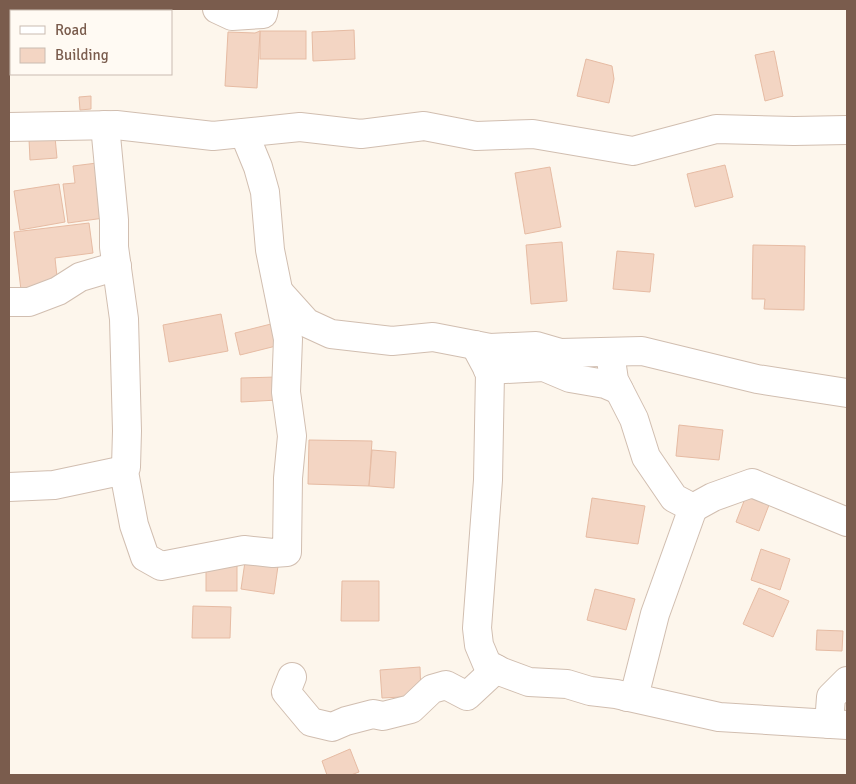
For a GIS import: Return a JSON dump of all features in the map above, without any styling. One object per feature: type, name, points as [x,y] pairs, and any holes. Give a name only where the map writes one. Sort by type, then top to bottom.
[{"type":"street","points":[[217,9],[232,16],[263,14],[264,9]]},
{"type":"street","points":[[9,127],[105,125],[213,136],[300,127],[361,134],[424,126],[476,136],[533,134],[633,151],[716,129],[847,130]]},
{"type":"street","points":[[9,487],[54,485],[120,471],[126,467],[124,319],[114,246],[114,220],[105,125]]},
{"type":"street","points":[[120,471],[125,477],[134,525],[145,557],[161,566],[244,550],[273,553],[287,552],[288,478],[292,436],[286,392],[288,339],[270,250],[265,192],[258,167],[244,133]]},
{"type":"street","points":[[9,302],[29,302],[58,291],[80,277],[117,266]]},
{"type":"street","points":[[278,292],[306,323],[330,334],[392,342],[433,337],[490,348],[536,346],[560,353],[642,351],[757,379],[847,393]]},
{"type":"street","points":[[475,345],[490,373],[488,480],[477,628],[479,645],[487,664],[529,682],[567,684],[590,691],[627,696],[719,717],[838,724],[831,698],[847,682]]},
{"type":"street","points":[[610,353],[614,380],[634,419],[646,457],[674,498],[692,508]]},
{"type":"street","points":[[488,370],[544,367],[570,378],[605,384],[619,390]]},
{"type":"street","points":[[627,696],[636,689],[658,607],[692,508],[714,497],[752,483],[847,522]]},
{"type":"street","points":[[292,677],[286,692],[310,722],[332,727],[346,721],[374,714],[383,716],[411,709],[432,688],[446,685],[467,696],[496,669]]},
{"type":"building","points":[[86,9],[86,10],[58,10]]},
{"type":"building","points":[[354,30],[355,59],[313,61],[312,32]]},
{"type":"building","points":[[260,31],[306,31],[306,59],[260,59]]},
{"type":"building","points":[[260,31],[257,88],[225,86],[228,32],[255,33]]},
{"type":"building","points":[[774,51],[783,96],[765,101],[755,55]]},
{"type":"building","points":[[586,59],[612,66],[614,79],[609,103],[577,96]]},
{"type":"building","points":[[91,96],[91,109],[80,110],[79,97]]},
{"type":"building","points":[[55,137],[57,158],[30,160],[29,139]]},
{"type":"building","points":[[97,163],[104,218],[68,223],[63,184],[75,183],[73,166]]},
{"type":"building","points":[[725,165],[733,197],[695,207],[687,174]]},
{"type":"building","points":[[550,167],[561,227],[525,234],[515,173]]},
{"type":"building","points":[[59,184],[65,222],[20,230],[14,191]]},
{"type":"building","points":[[89,223],[93,253],[55,258],[58,286],[21,290],[14,232]]},
{"type":"building","points":[[562,242],[567,301],[531,304],[526,245]]},
{"type":"building","points":[[753,245],[805,246],[804,310],[764,309],[765,299],[752,299]]},
{"type":"building","points":[[617,251],[654,254],[650,292],[613,289]]},
{"type":"building","points":[[221,314],[228,351],[169,362],[163,325]]},
{"type":"building","points":[[271,324],[276,346],[240,355],[235,333]]},
{"type":"building","points":[[277,377],[278,400],[241,402],[241,378]]},
{"type":"building","points":[[679,425],[723,430],[719,460],[676,456]]},
{"type":"building","points":[[309,440],[372,441],[369,486],[308,484]]},
{"type":"building","points":[[372,450],[396,452],[394,488],[369,486]]},
{"type":"building","points":[[746,496],[769,505],[759,531],[736,522]]},
{"type":"building","points":[[592,498],[645,506],[638,544],[586,537]]},
{"type":"building","points":[[761,549],[790,559],[780,590],[751,580]]},
{"type":"building","points":[[246,555],[279,559],[274,594],[241,589]]},
{"type":"building","points":[[206,561],[237,561],[237,591],[206,591]]},
{"type":"building","points":[[342,581],[379,581],[379,621],[341,621]]},
{"type":"building","points":[[759,588],[789,601],[773,637],[743,624]]},
{"type":"building","points":[[595,589],[635,599],[626,630],[587,620]]},
{"type":"building","points":[[193,606],[231,607],[230,638],[192,638]]},
{"type":"building","points":[[817,630],[843,631],[842,651],[816,650]]},
{"type":"building","points":[[420,667],[421,696],[382,698],[380,670]]},
{"type":"building","points":[[350,749],[359,772],[351,775],[327,775],[322,761]]}]
